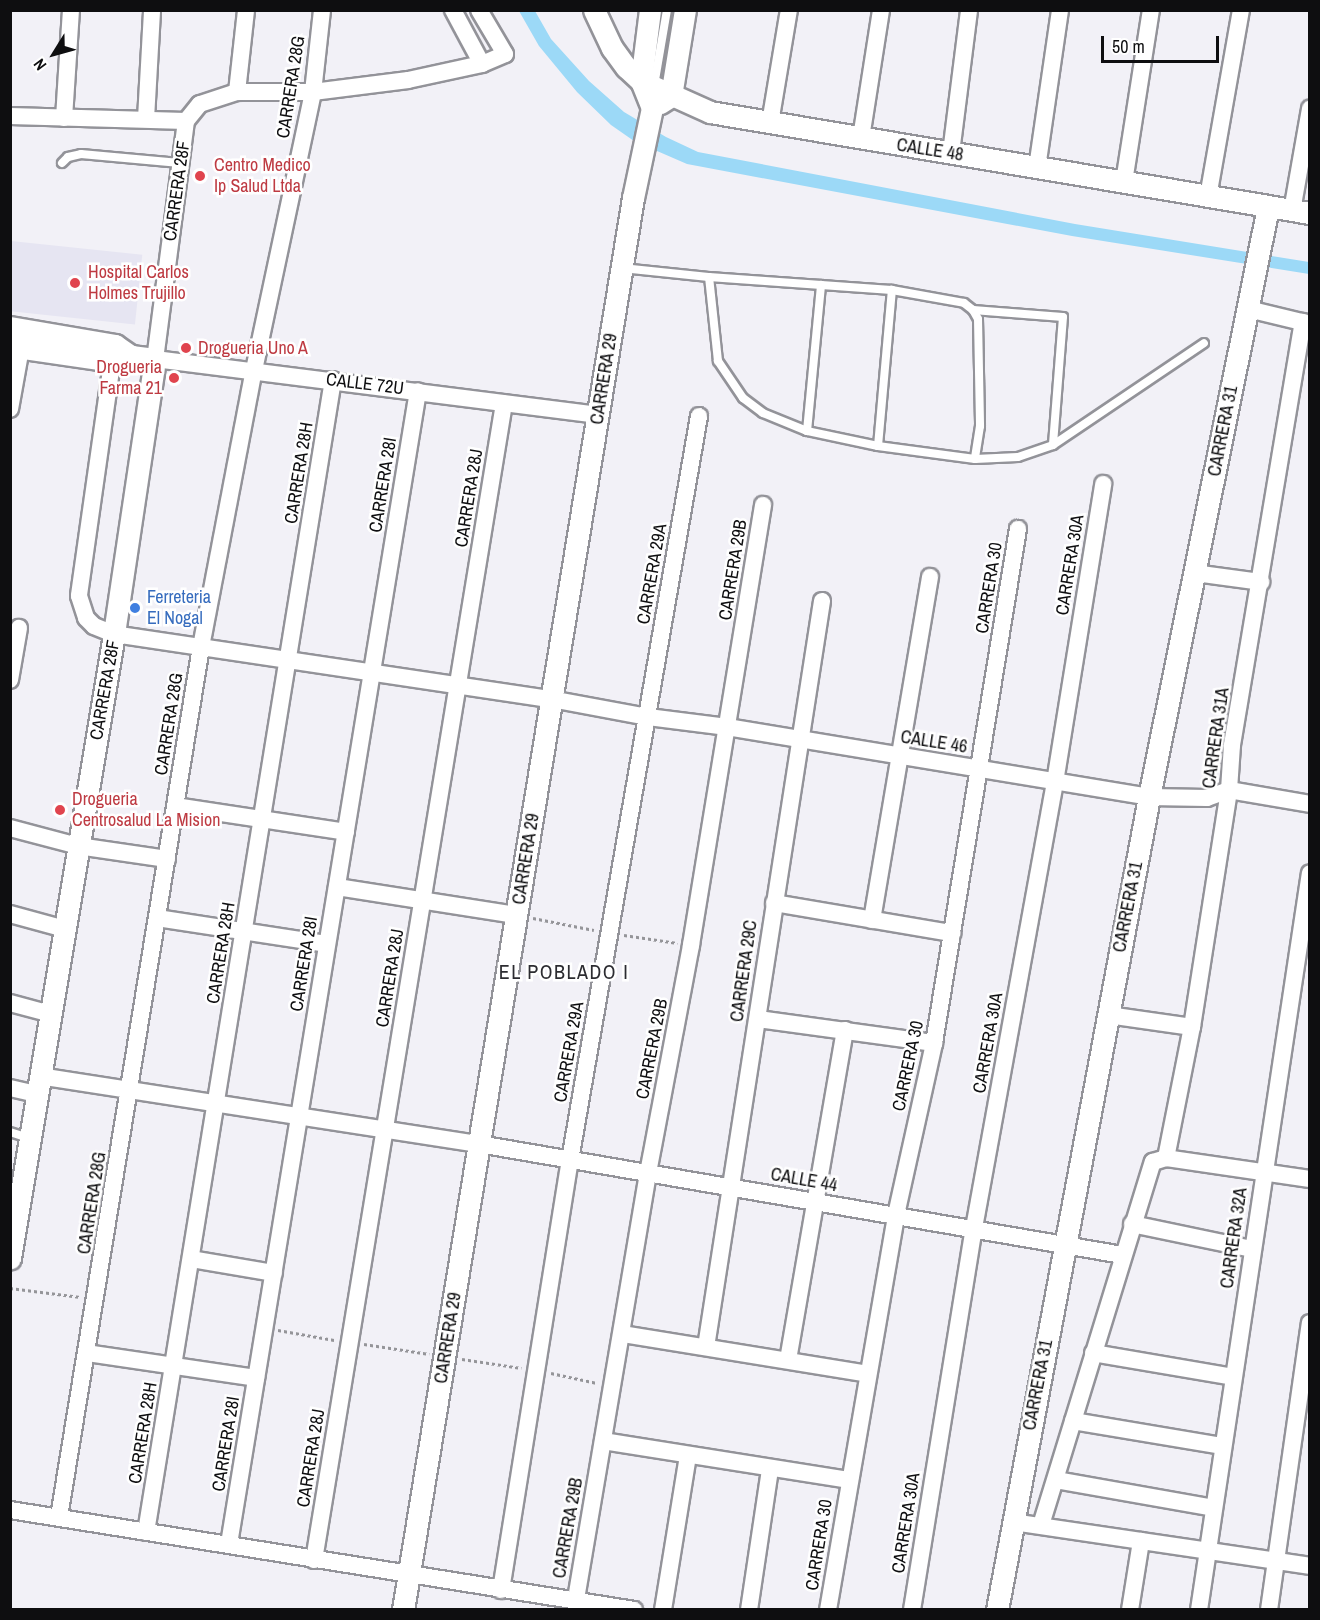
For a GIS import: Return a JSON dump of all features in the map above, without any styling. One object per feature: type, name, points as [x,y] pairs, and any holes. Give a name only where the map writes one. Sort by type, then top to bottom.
[{"type":"street","points":[[64,118],[71,10]]},
{"type":"street","points":[[146,119],[152,10]]},
{"type":"street","points":[[237,92],[246,10]]},
{"type":"street","name":"CARRERA 28G","points":[[59,1517],[201,647],[254,370],[313,92],[322,10]]},
{"type":"street","points":[[453,10],[482,64]]},
{"type":"street","points":[[10,116],[186,121],[201,104],[237,92],[313,92],[408,80],[482,64],[505,54],[479,10]]},
{"type":"street","name":"CALLE 48","points":[[594,10],[612,48],[653,99],[770,123],[1301,212]]},
{"type":"street","name":"CARRERA 29","points":[[650,10],[653,99]]},
{"type":"street","name":"CARRERA 29","points":[[403,1610],[633,198],[653,99],[685,10]]},
{"type":"street","points":[[770,123],[789,10]]},
{"type":"street","points":[[861,138],[881,10]]},
{"type":"street","points":[[951,153],[969,10]]},
{"type":"street","points":[[1037,168],[1060,10]]},
{"type":"street","points":[[1124,182],[1151,10]]},
{"type":"street","points":[[1208,197],[1241,10]]},
{"type":"street","points":[[1301,212],[1310,109]]},
{"type":"street","name":"CARRERA 28F","points":[[10,1258],[20,1135],[38,1085],[114,634],[155,359],[186,121]]},
{"type":"street","name":"CARRERA 31","points":[[997,1610],[1149,797],[1268,207]]},
{"type":"street","points":[[1249,303],[1306,323]]},
{"type":"street","name":"CARRERA 31A","points":[[1041,1525],[1132,1224],[1159,1160],[1192,1027],[1228,790],[1232,745],[1306,323]]},
{"type":"street","name":"CALLE 72U","points":[[10,327],[120,354]]},
{"type":"street","points":[[10,409],[16,347]]},
{"type":"street","name":"CALLE 72U","points":[[16,347],[120,354],[598,415]]},
{"type":"street","name":"CALLE 46","points":[[120,354],[79,596],[86,618],[94,627],[114,634],[551,699],[648,717],[728,727],[1149,797],[1207,798],[1228,790],[1310,804]]},
{"type":"street","name":"CARRERA 28H","points":[[146,1532],[333,380]]},
{"type":"street","name":"CARRERA 28I","points":[[229,1545],[418,391]]},
{"type":"street","name":"CARRERA 28J","points":[[314,1560],[504,403]]},
{"type":"street","name":"CARRERA 29A","points":[[501,1590],[570,1160],[699,416]]},
{"type":"street","name":"CARRERA 30A","points":[[912,1610],[974,1228],[1055,782],[1103,484]]},
{"type":"street","name":"CARRERA 29B","points":[[576,1599],[648,1173],[692,945],[763,505]]},
{"type":"street","name":"CARRERA 30","points":[[828,1610],[896,1215],[934,1043],[1018,529]]},
{"type":"street","points":[[1194,573],[1261,582]]},
{"type":"street","points":[[872,920],[930,577]]},
{"type":"street","name":"CARRERA 29C","points":[[706,1347],[822,601]]},
{"type":"street","points":[[10,680],[19,628]]},
{"type":"street","points":[[175,806],[346,832]]},
{"type":"street","points":[[10,828],[78,846],[167,859]]},
{"type":"street","name":"CARRERA 32A","points":[[1199,1610],[1310,873]]},
{"type":"street","points":[[337,887],[516,915]]},
{"type":"street","points":[[774,903],[952,933]]},
{"type":"street","points":[[10,914],[65,928]]},
{"type":"street","points":[[157,918],[326,944]]},
{"type":"street","points":[[10,1003],[51,1014]]},
{"type":"street","points":[[1108,1015],[1192,1027]]},
{"type":"street","points":[[758,1019],[934,1043]]},
{"type":"street","points":[[788,1360],[813,1201],[845,1030]]},
{"type":"street","name":"CALLE 44","points":[[10,1088],[38,1085],[130,1089],[479,1144],[1122,1255]]},
{"type":"street","points":[[1159,1160],[1310,1179]]},
{"type":"street","points":[[1132,1224],[1252,1249]]},
{"type":"street","points":[[191,1259],[274,1273]]},
{"type":"street","points":[[1269,1610],[1310,1323]]},
{"type":"street","points":[[622,1334],[868,1374]]},
{"type":"street","points":[[87,1353],[256,1378]]},
{"type":"street","points":[[1093,1353],[1233,1377]]},
{"type":"street","points":[[1073,1421],[1223,1446]]},
{"type":"street","points":[[603,1441],[850,1480]]},
{"type":"street","points":[[663,1610],[688,1456]]},
{"type":"street","points":[[749,1610],[770,1469]]},
{"type":"street","points":[[1056,1480],[1214,1508]]},
{"type":"street","points":[[10,1510],[634,1610]]},
{"type":"street","points":[[1013,1522],[1310,1566]]},
{"type":"street","points":[[1130,1610],[1140,1541]]},
{"type":"lane","points":[[653,99],[667,10]]},
{"type":"lane","points":[[62,163],[68,157],[81,154],[180,163]]},
{"type":"lane","points":[[622,268],[709,277],[892,290],[964,303],[973,310],[978,319],[981,365],[980,426],[975,459]]},
{"type":"lane","points":[[709,277],[718,361],[743,398],[763,413],[807,431],[878,446],[975,459],[1018,457],[1053,445],[1204,343]]},
{"type":"lane","points":[[807,431],[821,285]]},
{"type":"lane","points":[[878,446],[892,290]]},
{"type":"lane","points":[[973,310],[1063,317],[1053,445]]},
{"type":"path","points":[[10,1288],[96,1299]]},
{"type":"shaded area","name":"Hospital Carlos Holmes Trujillo","points":[[11,241],[142,255],[135,324],[10,311]]},
{"type":"water","points":[[519,11],[535,11],[551,39],[589,81],[624,112],[666,137],[698,152],[1075,224],[1309,262],[1309,274],[1072,236],[687,164],[634,141],[611,125],[577,92],[539,46]]},
{"type":"place","name":"Centro Medico Ip Salud Ltda","points":[[200,176]]},
{"type":"place","name":"Hospital Carlos Holmes Trujillo","points":[[75,283]]},
{"type":"place","name":"Drogueria Uno A","points":[[186,348]]},
{"type":"place","name":"Drogueria Farma 21","points":[[174,378]]},
{"type":"place","name":"Ferreteria El Nogal","points":[[135,608]]},
{"type":"place","name":"Drogueria Centrosalud La Mision","points":[[60,810]]},
{"type":"district","name":"EL POBLADO I","points":[[564,971]]}]
